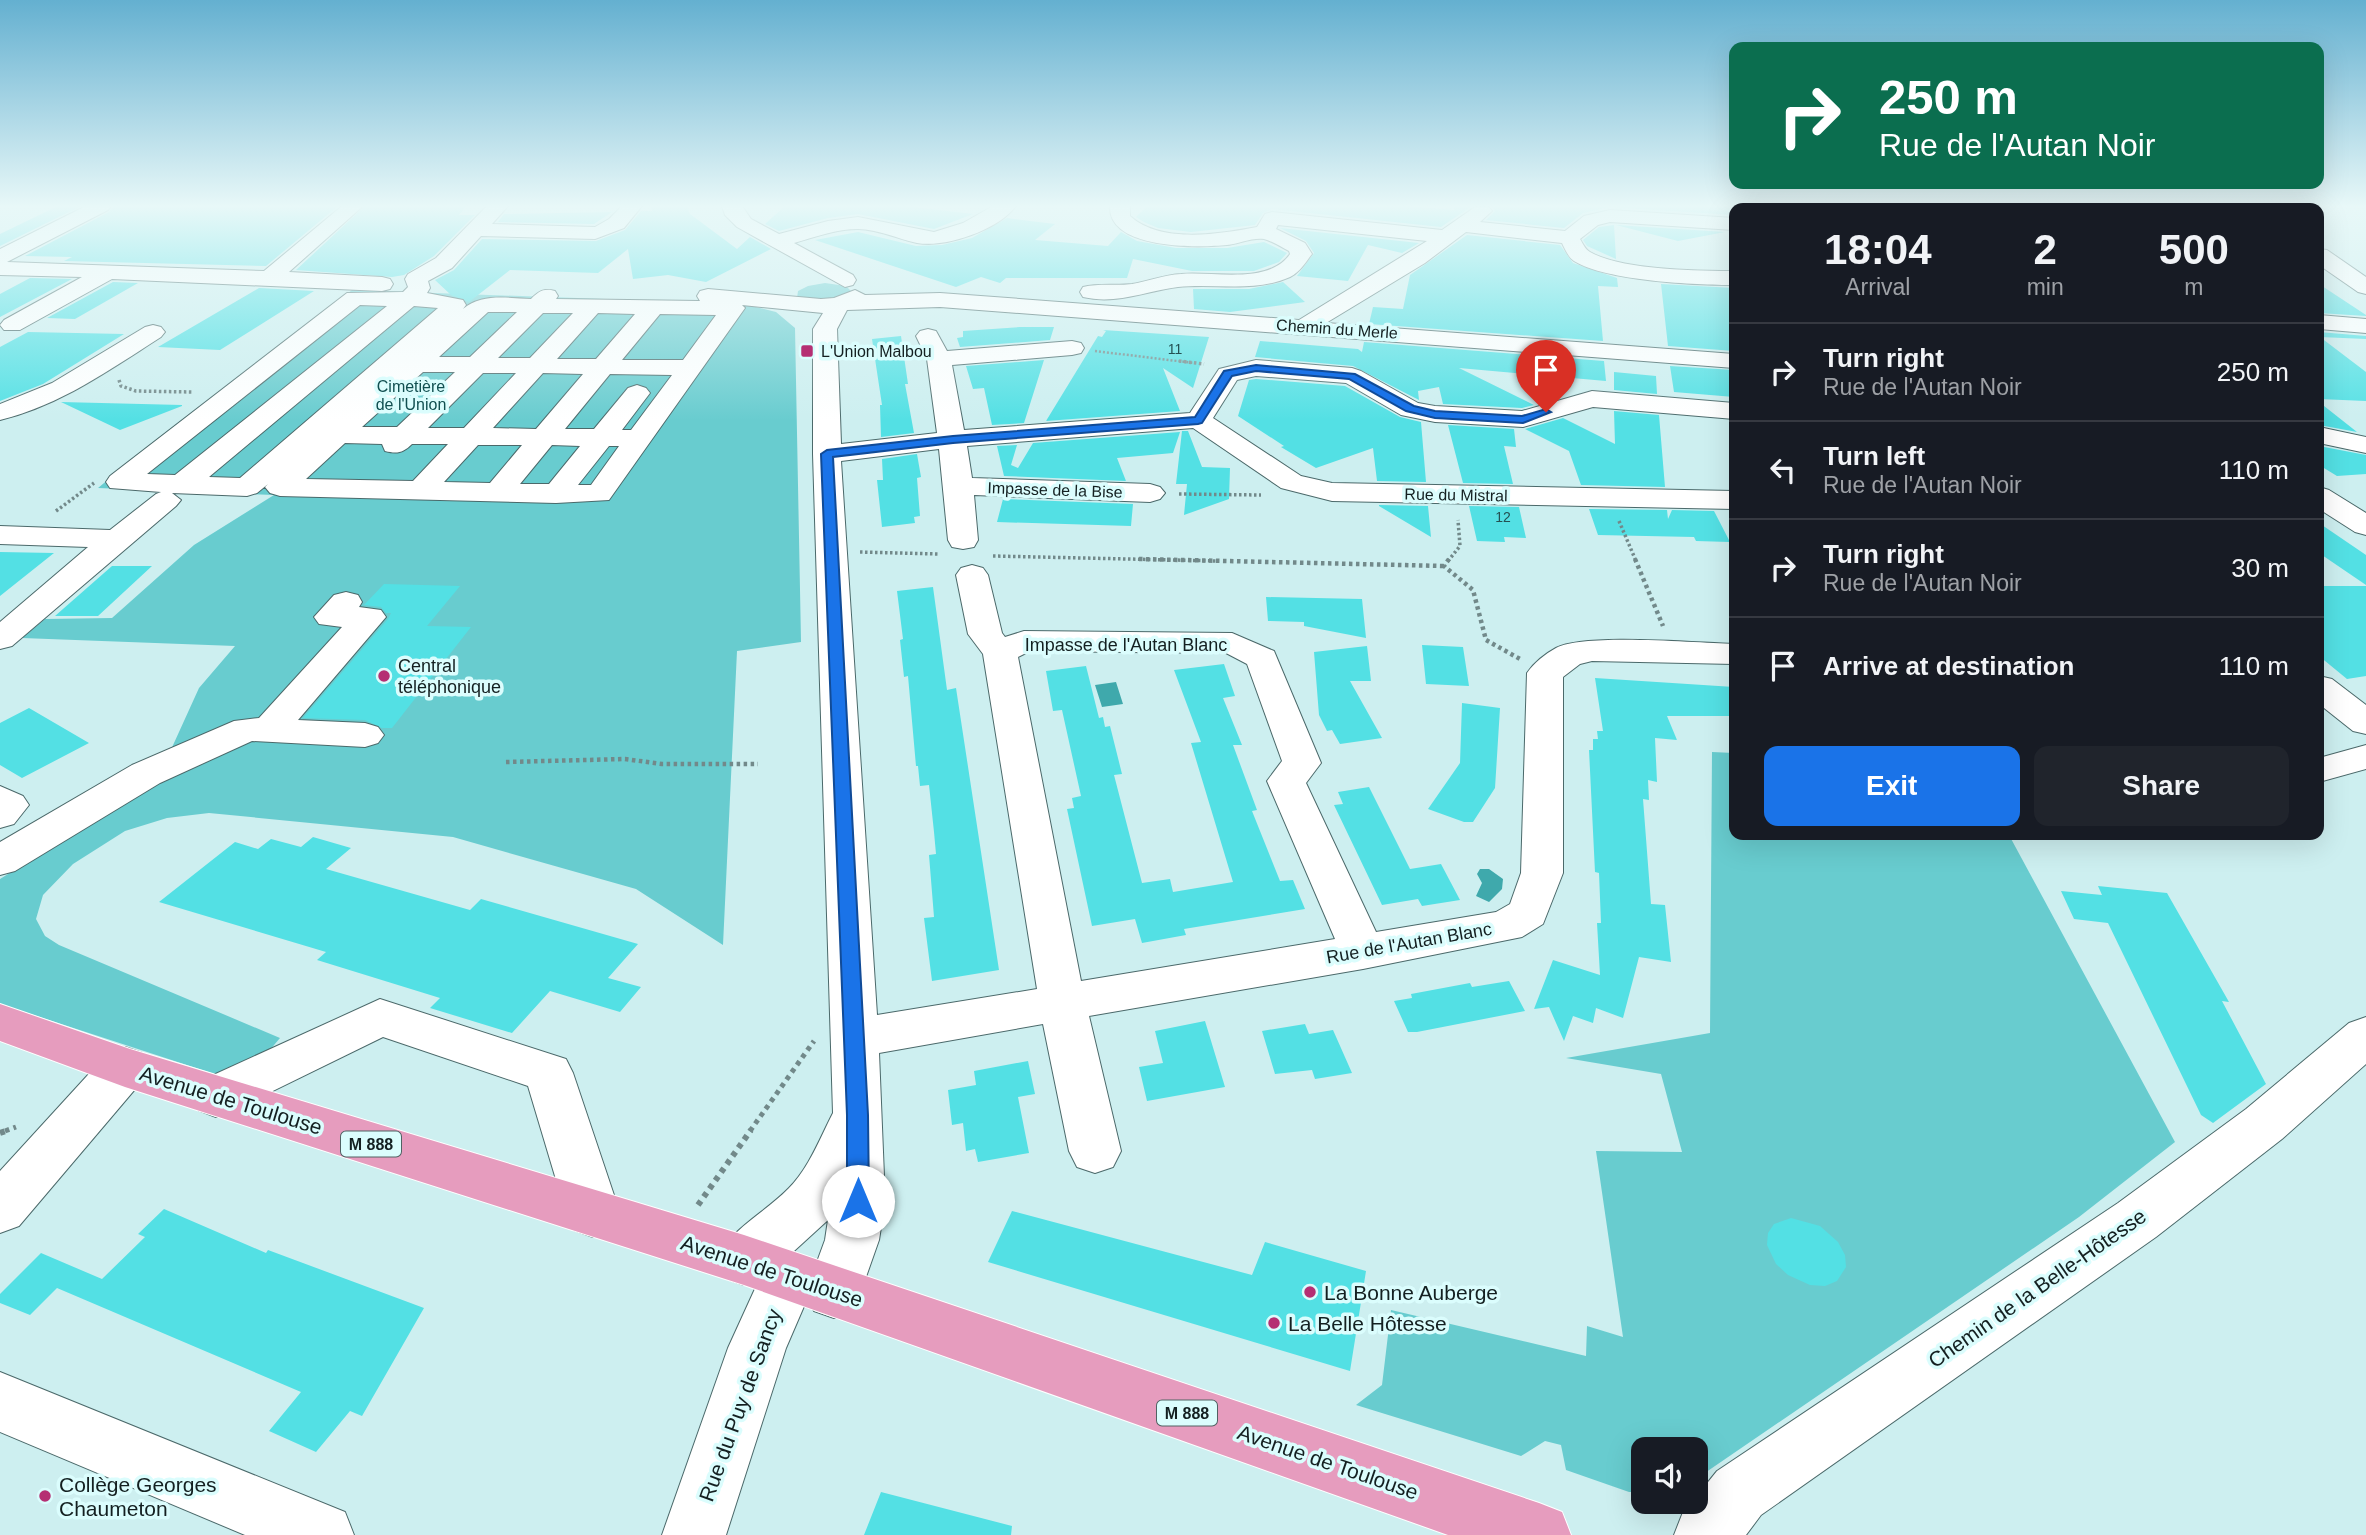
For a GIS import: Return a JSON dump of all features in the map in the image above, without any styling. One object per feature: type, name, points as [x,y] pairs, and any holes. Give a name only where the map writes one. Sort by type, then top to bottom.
[{"type":"main road","name":"Avenue de Toulouse","points":[[0,1022],[125,1067],[789,1276],[1539,1535]]},
{"type":"street","points":[[12,325],[98,278]]},
{"type":"street","points":[[231,278],[347,284],[470,383]]},
{"type":"street","points":[[455,492],[470,383],[474,278]]},
{"type":"street","points":[[794,293],[795,278]]},
{"type":"street","points":[[794,293],[832,313],[857,296],[859,291],[840,278]]},
{"type":"street","points":[[1002,305],[1007,300],[1021,296],[1136,290],[1186,280],[1258,278]]},
{"type":"street","points":[[1307,327],[1384,278]]},
{"type":"street","points":[[2351,278],[2366,288]]},
{"type":"street","points":[[0,639],[174,492],[470,383],[794,293],[820,279],[851,283]]},
{"type":"street","name":"Chemin du Merle","points":[[851,283],[940,300],[1729,361]]},
{"type":"street","points":[[1130,314],[1136,290]]},
{"type":"street","name":"Chemin du Merle","points":[[832,313],[940,300]]},
{"type":"street","points":[[13,301],[54,302]]},
{"type":"street","name":"Rue du Puy de Sancy","points":[[694,1535],[757,1348],[789,1276],[852,1240],[858,1201],[858,1115],[836,1036],[832,552],[827,454],[832,313]]},
{"type":"street","points":[[2324,322],[2366,326]]},
{"type":"street","points":[[0,412],[48,397],[153,331]]},
{"type":"street","points":[[928,336],[939,359],[953,439],[960,486],[965,556]]},
{"type":"street","points":[[939,359],[1072,348]]},
{"type":"street","points":[[827,454],[953,439],[1198,420],[1228,373],[1243,369],[1352,376],[1410,409],[1435,414],[1523,419],[1592,399],[1729,411]]},
{"type":"street","points":[[88,374],[117,375]]},
{"type":"street","points":[[470,383],[247,487],[174,492],[120,482],[176,436],[470,383]]},
{"type":"street","points":[[176,436],[470,383]]},
{"type":"street","points":[[455,492],[470,383]]},
{"type":"street","points":[[455,492],[470,383]]},
{"type":"street","name":"Rue du Mistral","points":[[1198,420],[1291,482],[1332,492],[1729,501]]},
{"type":"street","points":[[2324,437],[2366,445]]},
{"type":"street","name":"Impasse de la Bise","points":[[960,486],[1150,494]]},
{"type":"street","points":[[2324,499],[2366,526]]},
{"type":"street","points":[[0,535],[117,539]]},
{"type":"street","name":"Impasse de l'Autan Blanc","points":[[965,556],[985,634],[1000,653],[1062,1001]]},
{"type":"street","points":[[268,730],[369,617],[331,617],[346,602]]},
{"type":"street","name":"Impasse de l'Autan Blanc","points":[[1000,653],[1024,641],[1232,643],[1262,657],[1302,763],[1286,781],[1363,952]]},
{"type":"street","points":[[1545,673],[1569,655],[1592,652],[1729,654]]},
{"type":"street","name":"Rue de l'Autan Blanc","points":[[836,1036],[1363,952],[1507,926],[1528,913],[1542,873],[1545,673]]},
{"type":"street","points":[[2324,691],[2366,723]]},
{"type":"street","points":[[0,861],[146,774],[247,729],[365,735]]},
{"type":"street","points":[[2324,769],[2366,757]]},
{"type":"street","points":[[0,799],[9,805],[0,815]]},
{"type":"street","points":[[1062,1001],[1095,1151]]},
{"type":"street","points":[[216,1096],[380,1017],[548,1073],[593,1213]]},
{"type":"street","name":"Chemin de la Belle-Hôtesse","points":[[1706,1535],[1739,1493],[2137,1220],[2264,1124],[2366,1037]]},
{"type":"street","points":[[0,1209],[125,1067]]},
{"type":"street","points":[[789,1276],[793,1220],[813,1199],[858,1115]]},
{"type":"street","points":[[0,1402],[322,1535]]},
{"type":"path","points":[[1072,348],[1243,369]]},
{"type":"path","points":[[117,375],[121,386],[136,391],[198,393]]},
{"type":"path","points":[[1150,494],[1276,496],[1307,488]]},
{"type":"path","points":[[1444,566],[1460,546],[1456,494]]},
{"type":"path","points":[[1609,498],[1674,653]]},
{"type":"path","points":[[832,552],[1444,566],[1473,590],[1486,640],[1545,673]]},
{"type":"path","points":[[506,761],[547,763],[611,759],[662,764],[758,764]]},
{"type":"path","points":[[698,1217],[697,1207],[836,1036]]},
{"type":"green space","points":[[825,283],[846,286],[851,291],[839,300],[797,298],[798,291]]},
{"type":"green space","name":"Cimetière de l'Union","points":[[352,290],[743,304],[776,312],[795,328],[801,642],[737,651],[723,945],[636,889],[453,837],[209,813],[167,818],[125,831],[73,864],[43,895],[36,919],[45,936],[59,945],[280,1038],[242,1083],[0,1004],[0,879],[105,814],[164,765],[199,688],[235,646],[22,638],[45,619],[112,618],[194,545],[274,495],[98,488],[157,439]]},
{"type":"green space","points":[[1712,752],[1729,753],[1729,840],[2012,840],[2175,1142],[2079,1217],[1708,1471],[1708,1437],[1631,1437],[1629,1492],[1566,1470],[1561,1445],[1545,1441],[1521,1456],[1356,1405],[1382,1385],[1391,1310],[1586,1356],[1587,1326],[1623,1337],[1596,1151],[1682,1152],[1661,1074],[1566,1058],[1710,1033]]},
{"type":"shaded area","points":[[1116,682],[1123,704],[1102,707],[1095,685]]},
{"type":"shaded area","points":[[1480,869],[1489,869],[1503,879],[1502,889],[1489,902],[1476,896],[1482,883],[1477,874]]},
{"type":"building","points":[[30,278],[72,279],[0,317],[0,294]]},
{"type":"building","points":[[439,278],[500,278],[469,302],[451,295],[435,280]]},
{"type":"building","points":[[682,278],[715,278],[706,282]]},
{"type":"building","points":[[928,278],[979,278],[956,287]]},
{"type":"building","points":[[983,278],[1127,278],[1006,278],[1000,283]]},
{"type":"building","points":[[1314,278],[1350,278],[1348,281]]},
{"type":"building","points":[[1409,278],[1617,278],[1618,287],[1598,286],[1603,341],[1369,324],[1373,307],[1403,309]]},
{"type":"building","points":[[113,282],[138,283],[75,319],[47,318]]},
{"type":"building","points":[[1283,282],[1305,302],[1230,312],[1194,309],[1193,289],[1249,289]]},
{"type":"building","points":[[1661,284],[1729,288],[1729,351],[1668,346]]},
{"type":"building","points":[[2324,287],[2366,315],[2324,313]]},
{"type":"building","points":[[259,288],[314,291],[220,350],[158,347]]},
{"type":"building","points":[[1054,327],[1050,340],[960,347],[957,338],[963,337],[963,331]]},
{"type":"building","points":[[1103,330],[1209,337],[1193,388],[1163,368],[1180,411],[1046,421],[1098,336],[1102,337],[1106,331]]},
{"type":"building","points":[[28,332],[124,334],[43,384],[0,401],[0,347]]},
{"type":"building","points":[[2324,332],[2366,336],[2366,339],[2324,337]]},
{"type":"building","points":[[901,336],[908,384],[905,384],[914,433],[881,437],[882,405],[872,339]]},
{"type":"building","points":[[2324,340],[2366,372],[2366,401],[2324,399]]},
{"type":"building","points":[[1260,341],[1358,349],[1362,352],[1364,342],[1604,361],[1606,381],[1459,368],[1534,405],[1522,408],[1443,404],[1439,387],[1418,391],[1419,400],[1353,366],[1255,357]]},
{"type":"building","points":[[1044,360],[1024,423],[992,425],[984,388],[973,389],[966,366]]},
{"type":"building","points":[[1670,366],[1729,370],[1729,397],[1674,392]]},
{"type":"building","points":[[1614,372],[1656,376],[1657,394],[1614,390]]},
{"type":"building","points":[[1249,380],[1345,386],[1400,417],[1421,422],[1426,482],[1377,481],[1373,448],[1316,468],[1281,447],[1284,446],[1238,416]]},
{"type":"building","points":[[61,402],[182,405],[182,406],[120,430]]},
{"type":"building","points":[[2324,406],[2357,432],[2324,426]]},
{"type":"building","points":[[1614,411],[1659,415],[1665,487],[1581,485],[1569,451],[1525,429],[1563,418],[1615,444]]},
{"type":"building","points":[[1448,425],[1514,429],[1516,447],[1504,446],[1513,484],[1463,483]]},
{"type":"building","points":[[1182,431],[1188,431],[1202,467],[1230,468],[1229,499],[1184,515],[1187,484],[1176,484]]},
{"type":"building","points":[[1180,432],[1173,453],[1117,458],[1126,481],[1004,476],[997,446],[1017,445],[1011,465],[1018,468],[1033,443]]},
{"type":"building","points":[[2324,447],[2366,455],[2366,474],[2337,476],[2324,468]]},
{"type":"building","points":[[917,454],[921,477],[917,478],[920,516],[914,517],[915,523],[882,527],[877,480],[883,480],[882,459]]},
{"type":"building","points":[[1003,499],[1133,504],[1131,526],[997,522]]},
{"type":"building","points":[[1379,506],[1428,506],[1431,537]]},
{"type":"building","points":[[1469,506],[1519,507],[1526,538],[1504,537],[1505,542],[1477,541]]},
{"type":"building","points":[[1589,509],[1667,510],[1668,519],[1672,510],[1714,511],[1729,542],[1696,541],[1694,537],[1598,535]]},
{"type":"building","points":[[2324,526],[2366,555],[2366,585],[2324,556]]},
{"type":"building","points":[[0,552],[54,553],[0,596]]},
{"type":"building","points":[[112,566],[152,566],[98,616],[55,616]]},
{"type":"building","name":"Central téléphonique","points":[[384,584],[460,586],[427,626],[471,627],[392,728],[382,728],[365,720],[303,718],[388,619],[391,613],[386,613],[381,607],[364,605]]},
{"type":"building","points":[[2324,586],[2366,586],[2366,676],[2347,679],[2324,660]]},
{"type":"building","points":[[933,587],[947,690],[956,688],[999,970],[932,981],[924,918],[934,917],[929,855],[936,854],[929,785],[920,786],[916,766],[908,676],[904,677],[897,591]]},
{"type":"building","points":[[1266,597],[1362,599],[1366,638],[1304,626],[1304,622],[1268,621]]},
{"type":"building","points":[[1422,645],[1463,647],[1469,686],[1426,684]]},
{"type":"building","points":[[1367,646],[1371,681],[1350,681],[1382,738],[1340,744],[1332,730],[1327,731],[1319,715],[1314,652]]},
{"type":"building","points":[[1224,664],[1235,696],[1223,698],[1242,745],[1233,745],[1257,810],[1252,811],[1280,881],[1293,880],[1305,909],[1184,929],[1186,935],[1142,943],[1135,919],[1092,926],[1067,809],[1074,808],[1072,798],[1081,796],[1062,710],[1053,711],[1046,671],[1086,666],[1099,718],[1103,717],[1105,727],[1110,726],[1122,774],[1114,775],[1142,883],[1170,879],[1173,892],[1233,882],[1191,743],[1201,742],[1174,670]]},
{"type":"building","points":[[1595,678],[1729,687],[1729,716],[1667,716],[1677,740],[1655,738],[1657,782],[1648,780],[1649,800],[1643,799],[1651,904],[1665,905],[1671,962],[1639,957],[1623,1018],[1596,1008],[1593,1023],[1573,1016],[1564,1041],[1549,1007],[1534,1009],[1553,960],[1600,975],[1597,923],[1601,923],[1599,873],[1595,872],[1589,750],[1593,750],[1593,739],[1598,739],[1597,731],[1603,731]]},
{"type":"building","points":[[1462,703],[1500,708],[1495,788],[1473,822],[1464,822],[1428,809],[1460,763]]},
{"type":"building","points":[[29,708],[89,743],[22,778],[0,765],[0,723]]},
{"type":"building","points":[[1369,787],[1410,869],[1441,864],[1460,900],[1422,906],[1418,899],[1382,905],[1334,805],[1343,804],[1338,792]]},
{"type":"building","points":[[313,837],[351,848],[326,869],[470,910],[481,899],[638,944],[608,978],[641,987],[620,1012],[550,991],[512,1033],[430,1008],[440,998],[317,960],[326,952],[159,902],[235,842],[258,849],[271,839],[301,847]]},
{"type":"building","points":[[2098,886],[2167,893],[2229,1002],[2222,1001],[2266,1084],[2213,1123],[2201,1115],[2108,923],[2074,919],[2061,891],[2102,895]]},
{"type":"building","points":[[1509,981],[1525,1011],[1417,1032],[1408,1032],[1394,1001],[1412,998],[1411,994],[1470,983],[1472,987]]},
{"type":"building","points":[[1205,1021],[1225,1087],[1147,1101],[1139,1067],[1163,1063],[1155,1031]]},
{"type":"building","points":[[1305,1024],[1309,1034],[1333,1030],[1352,1073],[1315,1079],[1312,1070],[1275,1074],[1262,1031]]},
{"type":"building","points":[[1028,1061],[1035,1094],[1018,1097],[1029,1153],[978,1162],[975,1149],[966,1151],[963,1123],[952,1125],[948,1090],[976,1085],[974,1071]]},
{"type":"building","points":[[164,1209],[266,1253],[268,1250],[424,1308],[362,1416],[350,1411],[316,1452],[269,1431],[301,1392],[57,1288],[30,1315],[0,1303],[0,1294],[41,1253],[102,1279],[145,1237],[138,1234]]},
{"type":"building","name":"La Belle Hôtesse","points":[[1012,1211],[1252,1275],[1265,1242],[1366,1271],[1350,1371],[988,1262]]},
{"type":"building","points":[[1791,1218],[1820,1226],[1838,1242],[1845,1255],[1846,1267],[1837,1281],[1825,1286],[1810,1285],[1788,1275],[1776,1264],[1767,1245],[1768,1233],[1774,1224]]},
{"type":"building","points":[[881,1492],[1012,1526],[1011,1535],[864,1535]]},
{"type":"place","name":"L'Union Malbou","points":[[807,351]]},
{"type":"place","name":"Central téléphonique","points":[[384,676]]},
{"type":"place","name":"La Bonne Auberge","points":[[1310,1292]]},
{"type":"place","name":"La Belle Hôtesse","points":[[1274,1323]]},
{"type":"place","name":"Collège Georges Chaumeton","points":[[45,1496]]},
{"type":"route","points":[[858,1201],[858,1115],[827,454],[953,439],[1198,420],[1228,373],[1256,368],[1352,376],[1410,409],[1435,414],[1523,419],[1546,412]]}]
